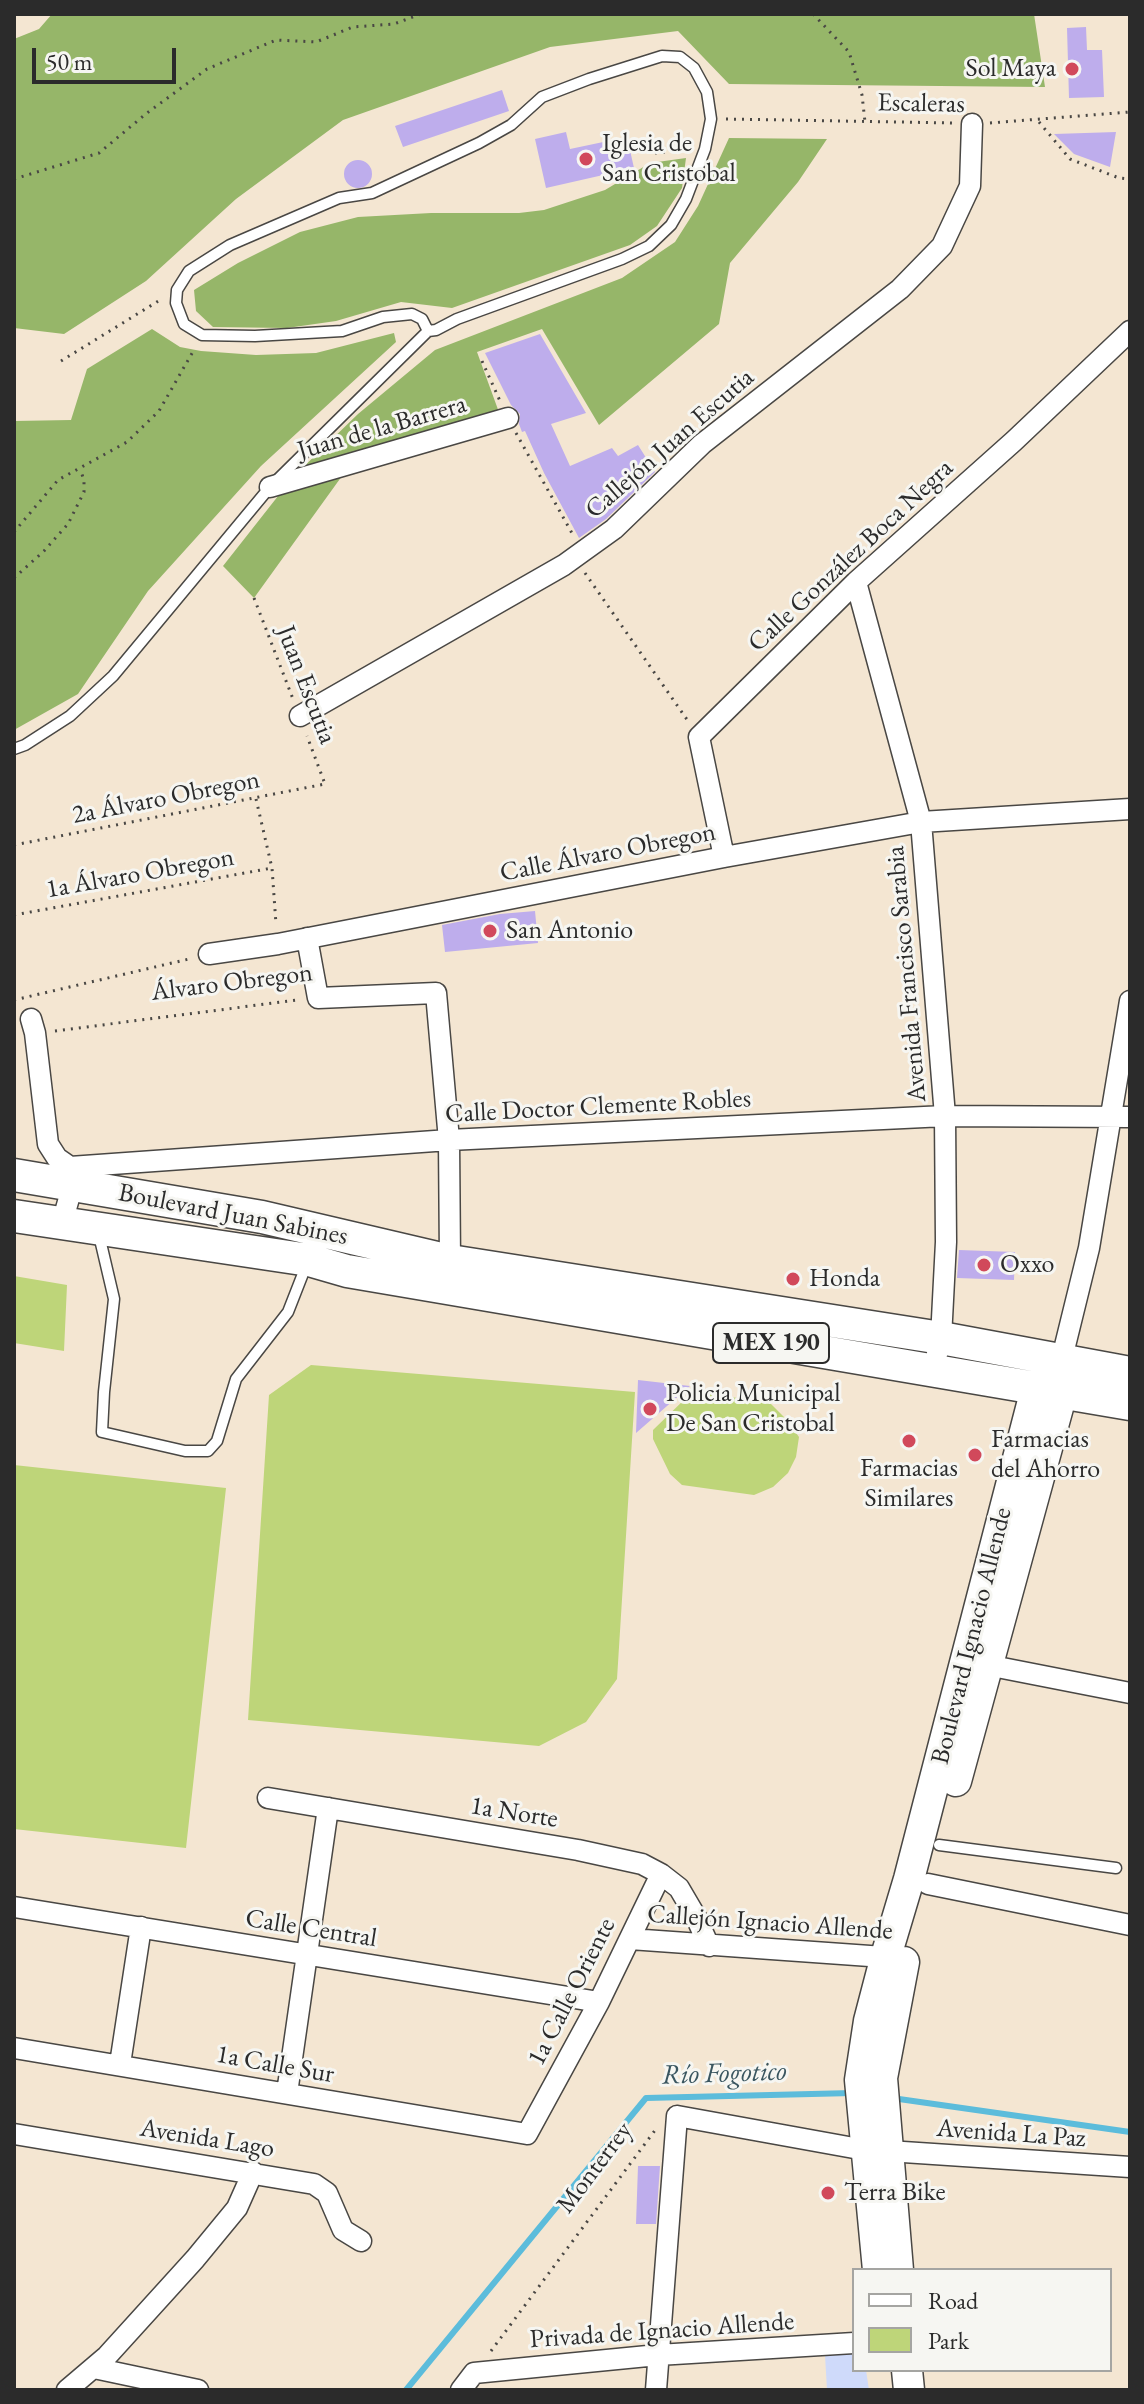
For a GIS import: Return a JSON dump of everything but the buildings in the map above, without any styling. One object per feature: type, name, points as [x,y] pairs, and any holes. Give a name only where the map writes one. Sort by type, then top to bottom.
[{"type":"main road","name":"Boulevard Juan Sabines","points":[[14,1175],[71,1175],[450,1261]]},
{"type":"main road","name":"Boulevard Juan Sabines","points":[[14,1216],[309,1260],[347,1271],[933,1370]]},
{"type":"main road","name":"MEX 190","points":[[450,1261],[941,1338],[1053,1381],[1130,1404]]},
{"type":"main road","name":"MEX 190","points":[[933,1370],[1053,1381],[1130,1373]]},
{"type":"main road","name":"Boulevard Ignacio Allende","points":[[878,2268],[876,2143],[869,2021],[928,1884],[987,1665],[1053,1381]]},
{"type":"main road","name":"Boulevard Ignacio Allende","points":[[895,1958],[909,1879],[1053,1381]]},
{"type":"main road","name":"Boulevard Ignacio Allende","points":[[876,2143],[898,2268]]},
{"type":"street","name":"Callejón Juan Escutia","points":[[300,716],[564,565],[614,529],[702,444],[900,289],[942,246],[970,186],[972,124]]},
{"type":"street","name":"Calle González Boca Negra","points":[[699,737],[856,582],[1014,441],[1130,331]]},
{"type":"street","name":"Juan de la Barrera","points":[[270,487],[508,418]]},
{"type":"street","name":"Avenida Francisco Sarabia","points":[[856,582],[921,822],[945,1116],[946,1242],[941,1338],[933,1370]]},
{"type":"street","points":[[699,737],[724,857]]},
{"type":"street","name":"Calle Álvaro Obregon","points":[[209,954],[278,944],[921,822],[1130,809]]},
{"type":"street","points":[[307,938],[318,998]]},
{"type":"street","name":"Álvaro Obregon","points":[[318,998],[436,993],[449,1140]]},
{"type":"street","points":[[1053,1381],[1120,1117],[1130,1001]]},
{"type":"street","points":[[33,1026],[48,1144],[71,1175],[62,1223]]},
{"type":"street","name":"Calle Doctor Clemente Robles","points":[[71,1175],[449,1140],[945,1116],[1120,1117]]},
{"type":"street","points":[[449,1140],[450,1261]]},
{"type":"street","points":[[987,1665],[1130,1693]]},
{"type":"street","name":"1a Norte","points":[[268,1798],[578,1850],[642,1864],[679,1888],[709,1946]]},
{"type":"street","points":[[287,2093],[328,1808]]},
{"type":"street","name":"1a Calle Oriente","points":[[527,2134],[599,2002],[661,1874]]},
{"type":"street","points":[[928,1884],[1130,1925]]},
{"type":"street","name":"Calle Central","points":[[14,1907],[599,2002]]},
{"type":"street","points":[[120,2064],[141,1927]]},
{"type":"street","name":"Callejón Ignacio Allende","points":[[630,1939],[895,1958]]},
{"type":"street","name":"1a Calle Sur","points":[[14,2048],[527,2134]]},
{"type":"street","points":[[656,2390],[677,2116],[876,2143]]},
{"type":"street","name":"Avenida Lago","points":[[14,2134],[314,2184],[327,2193],[343,2230],[361,2241]]},
{"type":"street","name":"Avenida La Paz","points":[[876,2143],[1130,2167]]},
{"type":"street","points":[[67,2390],[94,2368],[195,2259],[237,2208],[253,2172]]},
{"type":"street","name":"Privada de Ignacio Allende","points":[[474,2373],[658,2355],[852,2343]]},
{"type":"street","points":[[94,2368],[198,2390]]},
{"type":"street","points":[[461,2390],[474,2373]]},
{"type":"lane","points":[[14,749],[70,716],[113,676],[270,487],[428,331],[622,259],[649,246],[671,225],[686,199],[705,149],[711,119],[707,92],[694,68],[680,57],[662,56],[542,97],[511,125],[479,143],[372,193],[339,198],[230,245],[189,271],[177,290],[176,303],[184,324],[202,335],[255,336],[342,331],[400,314],[412,314],[422,319],[428,331]]},
{"type":"lane","points":[[98,1228],[114,1299],[102,1432],[185,1451],[208,1451],[217,1441],[236,1379],[288,1312],[309,1260]]},
{"type":"lane","points":[[939,1845],[1116,1868]]},
{"type":"path","points":[[14,179],[99,153],[207,69],[276,40],[316,42],[353,27],[394,24],[421,14]]},
{"type":"path","points":[[813,14],[849,52],[862,95],[865,122]]},
{"type":"path","name":"Escaleras","points":[[711,119],[972,124],[1130,112]]},
{"type":"path","points":[[1038,120],[1070,159],[1119,178],[1130,179]]},
{"type":"path","points":[[655,153],[705,149]]},
{"type":"path","points":[[61,361],[177,290]]},
{"type":"path","points":[[14,532],[58,480],[127,442],[159,411],[202,335]]},
{"type":"path","name":"Juan de la Barrera","points":[[482,361],[578,555],[699,737]]},
{"type":"path","points":[[14,578],[68,524],[84,492],[79,467]]},
{"type":"path","name":"Juan Escutia","points":[[254,598],[325,784]]},
{"type":"path","name":"2a Álvaro Obregon","points":[[14,845],[325,784]]},
{"type":"path","name":"Álvaro Obregon","points":[[256,799],[272,868],[278,944]]},
{"type":"path","name":"1a Álvaro Obregon","points":[[14,915],[272,868]]},
{"type":"path","name":"Álvaro Obregon","points":[[14,1000],[209,954]]},
{"type":"path","name":"Álvaro Obregon","points":[[33,1026],[318,998]]},
{"type":"path","name":"Monterrey","points":[[474,2373],[664,2120],[677,2116]]},
{"type":"shaded area","points":[[852,2353],[852,2372],[866,2372],[869,2390],[827,2390],[825,2355]]},
{"type":"green space","points":[[52,14],[1034,14],[1045,87],[729,84],[678,31],[550,47],[343,120],[236,199],[146,281],[64,334],[14,328],[14,39],[39,29]]},
{"type":"green space","points":[[729,138],[827,139],[798,182],[730,263],[719,324],[599,425],[542,329],[477,352],[500,415],[355,458],[254,598],[223,566],[293,477],[358,414],[435,350],[622,278],[675,242],[698,206]]},
{"type":"green space","points":[[686,158],[682,188],[657,226],[630,245],[452,308],[401,302],[336,321],[287,328],[213,327],[196,311],[194,290],[238,263],[300,232],[358,217],[544,210],[605,190],[650,163]]},
{"type":"green space","points":[[152,329],[180,347],[256,355],[316,353],[394,333],[396,342],[261,466],[148,591],[78,694],[14,730],[14,421],[71,420],[87,369]]},
{"type":"green space","points":[[14,1276],[67,1285],[64,1351],[14,1343]]},
{"type":"green space","points":[[311,1365],[635,1392],[617,1679],[586,1722],[539,1746],[248,1720],[269,1395]]},
{"type":"green space","points":[[698,1392],[770,1403],[799,1437],[796,1457],[788,1473],[773,1487],[754,1495],[682,1485],[670,1474],[653,1439],[653,1430],[688,1396]]},
{"type":"green space","points":[[14,1465],[226,1488],[186,1848],[14,1829]]},
{"type":"waterway","name":"Río Fogotico","points":[[406,2390],[646,2098],[853,2093]]},
{"type":"waterway","name":"Río Fogotico","points":[[892,2098],[1130,2132]]},
{"type":"place","name":"Sol Maya","points":[[1072,69]]},
{"type":"place","name":"Iglesia de San Cristobal","points":[[586,159]]},
{"type":"place","name":"San Antonio","points":[[490,931]]},
{"type":"place","name":"Oxxo","points":[[984,1265]]},
{"type":"place","name":"Honda","points":[[793,1279]]},
{"type":"place","name":"Policia Municipal De San Cristobal","points":[[650,1409]]},
{"type":"place","name":"Farmacias Similares","points":[[909,1441]]},
{"type":"place","name":"Farmacias del Ahorro","points":[[975,1455]]},
{"type":"place","name":"Terra Bike","points":[[828,2193]]}]
